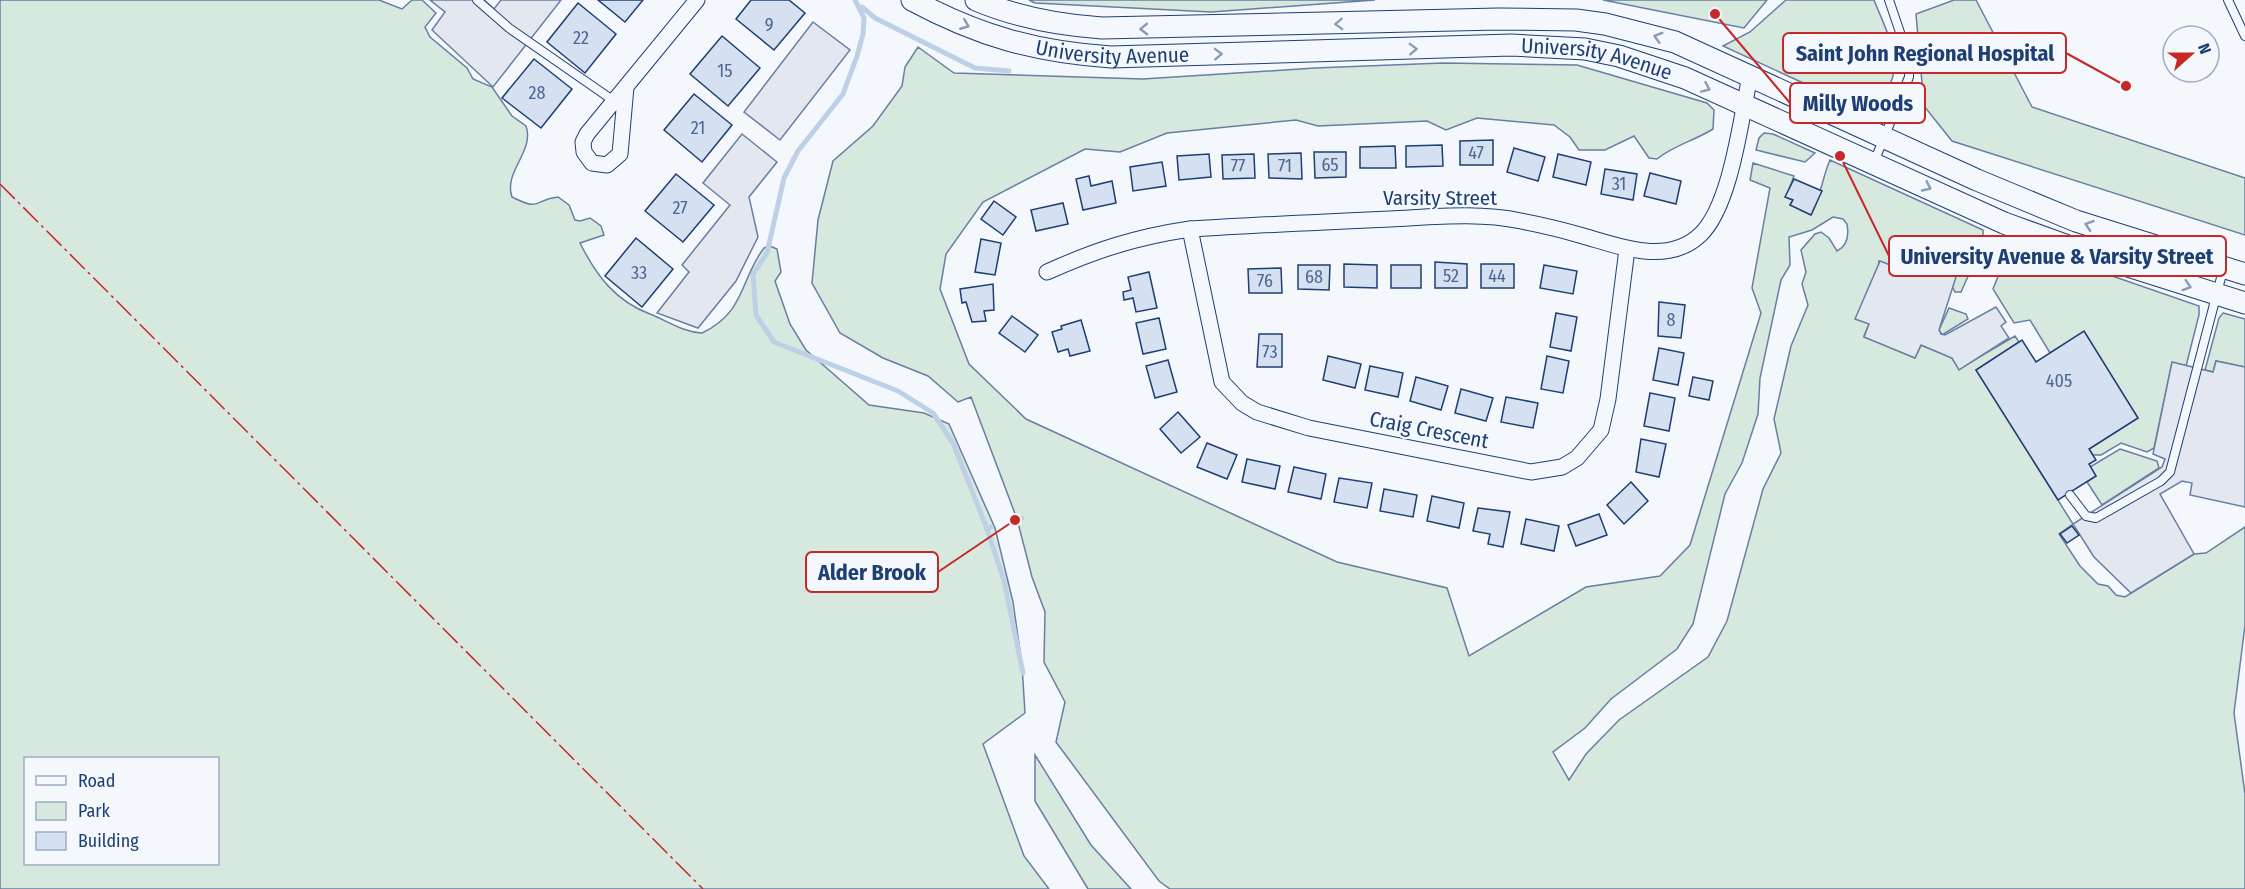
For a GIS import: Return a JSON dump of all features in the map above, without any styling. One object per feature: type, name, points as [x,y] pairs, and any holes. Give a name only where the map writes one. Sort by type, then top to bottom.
[{"type":"main road","name":"University Avenue","points":[[912,0],[942,16],[1007,41],[1042,50],[1111,57],[1511,45],[1586,49],[1654,66],[2004,223],[2090,254],[2245,303]]},
{"type":"main road","name":"University Avenue","points":[[976,0],[1015,15],[1069,26],[1102,28],[1498,19],[1576,20],[1605,24],[1675,42],[1884,138],[2076,220],[2245,274]]},
{"type":"street","points":[[626,87],[620,154],[613,162],[597,165],[587,158],[583,142],[614,101],[697,0]]},
{"type":"street","name":"Varsity Street","points":[[1047,272],[1098,249],[1153,234],[1190,229],[1468,216],[1520,221],[1627,249],[1649,252],[1668,250],[1685,245],[1700,235],[1713,218],[1724,193],[1750,76]]},
{"type":"street","name":"Craig Crescent","points":[[1190,229],[1220,375],[1229,393],[1242,404],[1257,412],[1307,427],[1531,472],[1547,471],[1568,463],[1582,453],[1601,430],[1608,399],[1627,249]]},
{"type":"lane","points":[[477,0],[509,28],[614,101]]},
{"type":"lane","points":[[1873,163],[1905,91],[1910,58],[1889,0]]},
{"type":"lane","points":[[2228,0],[2245,36]]},
{"type":"lane","points":[[2070,495],[2086,516],[2096,518],[2161,481],[2170,472],[2223,268]]},
{"type":"green space","points":[[0,0],[379,0],[402,9],[412,0],[422,0],[436,13],[425,27],[430,37],[467,68],[473,79],[492,87],[512,116],[526,126],[528,135],[526,144],[510,188],[512,197],[528,204],[536,204],[558,197],[569,205],[575,220],[590,218],[601,226],[604,235],[580,243],[600,276],[627,302],[675,326],[702,333],[716,325],[735,305],[750,271],[764,248],[770,246],[777,249],[781,272],[775,281],[790,324],[806,350],[869,405],[924,413],[949,424],[995,528],[1013,602],[1022,665],[1025,713],[983,744],[1024,856],[1049,889],[0,889]]},
{"type":"green space","points":[[1029,0],[1375,0],[1211,12],[1035,3]]},
{"type":"green space","points":[[1603,0],[1767,0],[1744,28]]},
{"type":"green space","points":[[1786,0],[1874,0],[1889,36],[1894,61],[1894,73],[1889,85],[1881,95],[1867,103],[1851,105],[1723,46],[1750,32]]},
{"type":"green space","points":[[1954,0],[1976,0],[2032,107],[2245,178],[2245,235],[1952,141],[1924,106],[1916,14]]},
{"type":"green space","points":[[918,47],[954,73],[1143,79],[1315,68],[1443,63],[1577,65],[1707,103],[1714,110],[1713,129],[1657,159],[1649,158],[1634,136],[1605,150],[1579,150],[1570,137],[1554,125],[1477,118],[1446,130],[1427,121],[1318,126],[1296,120],[1167,133],[1120,152],[1085,149],[983,202],[946,254],[940,289],[969,364],[1026,419],[1337,562],[1447,588],[1469,656],[1586,587],[1660,576],[1690,545],[1761,313],[1752,288],[1770,188],[1750,180],[1753,163],[1794,176],[1786,197],[1793,200],[1790,205],[1811,215],[1830,160],[1983,230],[1983,243],[1961,292],[1955,292],[1952,286],[1955,278],[1893,267],[1879,261],[1869,324],[1864,336],[1915,358],[1921,345],[1952,358],[1959,369],[2015,336],[2019,342],[1976,370],[2073,524],[2059,534],[2080,566],[2098,584],[2108,586],[2116,595],[2125,597],[2194,554],[2206,553],[2245,527],[2245,625],[2234,713],[2245,794],[2245,889],[1170,889],[1159,881],[1056,742],[1065,702],[1044,662],[1045,612],[1032,577],[1017,519],[971,397],[958,402],[928,376],[883,358],[840,333],[812,283],[818,220],[833,161],[873,126],[902,86],[905,67]],"holes":[[[1833,217],[1843,219],[1847,224],[1847,236],[1840,249],[1837,251],[1829,238],[1821,232],[1815,234],[1801,250],[1806,272],[1802,284],[1808,305],[1791,346],[1774,419],[1781,453],[1763,489],[1727,621],[1708,657],[1619,720],[1586,754],[1569,780],[1553,752],[1585,728],[1611,699],[1677,649],[1693,624],[1725,494],[1742,463],[1758,414],[1760,378],[1781,280],[1790,265],[1789,237],[1812,230]]]},
{"type":"green space","points":[[1764,133],[1773,134],[1815,153],[1805,162],[1756,150],[1759,138]]},
{"type":"green space","points":[[2017,243],[2199,306],[2199,315],[2186,366],[2172,363],[2154,448],[2147,452],[2121,443],[2101,455],[2093,455],[2089,449],[2138,418],[2084,332],[2050,353],[2030,320],[2014,323],[1993,289],[2010,247]]},
{"type":"green space","points":[[1949,308],[1966,314],[1968,319],[1942,335],[1939,330]]},
{"type":"green space","points":[[2223,313],[2245,319],[2245,367],[2216,361],[2213,372],[2205,370],[2219,318]]},
{"type":"green space","points":[[2120,449],[2157,461],[2159,468],[2102,505],[2087,482],[2096,476],[2090,467]]},
{"type":"green space","points":[[1035,755],[1091,845],[1131,889],[1088,889],[1035,801]]},
{"type":"shaded area","points":[[430,0],[484,0],[494,9],[501,0],[561,0],[493,87],[432,30],[445,12]]},
{"type":"shaded area","points":[[813,22],[850,50],[780,140],[744,112]]},
{"type":"shaded area","points":[[742,134],[777,162],[749,197],[758,237],[736,281],[698,328],[657,313],[689,272],[682,265],[730,205],[703,183]]},
{"type":"shaded area","points":[[1899,253],[1956,277],[1939,330],[1941,334],[1945,335],[1996,307],[2006,322],[2001,326],[2009,338],[1959,370],[1952,358],[1921,345],[1915,358],[1864,337],[1869,324],[1855,319],[1880,261],[1893,266]]},
{"type":"shaded area","points":[[2216,361],[2245,367],[2245,507],[2190,495],[2192,483],[2182,481],[2160,494],[2194,554],[2131,593],[2094,557],[2073,524],[2162,467],[2165,459],[2153,454],[2172,362],[2213,372]]},
{"type":"building","points":[[598,0],[643,0],[625,22]]},
{"type":"building","points":[[751,0],[789,0],[805,13],[774,50],[736,19]]},
{"type":"building","points":[[578,3],[616,34],[585,73],[547,42]]},
{"type":"building","points":[[722,36],[760,68],[728,106],[690,74]]},
{"type":"building","points":[[534,59],[572,89],[541,128],[502,98]]},
{"type":"building","points":[[694,94],[732,125],[702,162],[664,130]]},
{"type":"building","points":[[1493,140],[1493,165],[1460,165],[1460,141]]},
{"type":"building","points":[[1442,145],[1443,166],[1406,167],[1406,146]]},
{"type":"building","points":[[1395,146],[1396,168],[1360,168],[1360,147]]},
{"type":"building","points":[[1514,148],[1545,157],[1538,181],[1507,172]]},
{"type":"building","points":[[1314,152],[1346,152],[1346,177],[1315,178]]},
{"type":"building","points":[[1301,153],[1302,179],[1269,178],[1268,154]]},
{"type":"building","points":[[1209,154],[1211,177],[1179,180],[1177,156]]},
{"type":"building","points":[[1254,154],[1255,178],[1223,179],[1222,155]]},
{"type":"building","points":[[1558,154],[1591,162],[1586,185],[1553,177]]},
{"type":"building","points":[[1162,162],[1166,186],[1133,191],[1130,167]]},
{"type":"building","points":[[1605,169],[1637,174],[1633,200],[1601,194]]},
{"type":"building","points":[[1650,173],[1681,181],[1676,204],[1644,196]]},
{"type":"building","points":[[676,174],[714,205],[683,242],[645,211]]},
{"type":"building","points":[[1089,176],[1091,186],[1112,181],[1116,203],[1083,210],[1076,179]]},
{"type":"building","points":[[1794,179],[1822,191],[1811,215],[1790,205],[1793,200],[1785,197]]},
{"type":"building","points":[[994,201],[1016,217],[1003,235],[981,219]]},
{"type":"building","points":[[1063,203],[1068,224],[1036,231],[1031,210]]},
{"type":"building","points":[[636,238],[673,269],[642,307],[605,276]]},
{"type":"building","points":[[981,239],[1001,243],[995,275],[975,272]]},
{"type":"building","points":[[1435,262],[1467,264],[1467,288],[1435,288]]},
{"type":"building","points":[[1344,264],[1377,265],[1377,288],[1344,287]]},
{"type":"building","points":[[1481,264],[1514,264],[1514,288],[1481,288]]},
{"type":"building","points":[[1298,265],[1330,265],[1329,290],[1298,289]]},
{"type":"building","points":[[1391,265],[1421,265],[1421,288],[1391,288]]},
{"type":"building","points":[[1544,265],[1577,271],[1573,294],[1540,288]]},
{"type":"building","points":[[1281,268],[1282,293],[1249,293],[1248,269]]},
{"type":"building","points":[[1149,272],[1157,308],[1136,312],[1133,298],[1124,300],[1123,292],[1131,290],[1128,277]]},
{"type":"building","points":[[993,284],[994,310],[984,311],[986,321],[972,322],[966,302],[962,303],[960,289]]},
{"type":"building","points":[[1659,302],[1685,305],[1681,338],[1658,336]]},
{"type":"building","points":[[1556,313],[1577,317],[1571,351],[1550,347]]},
{"type":"building","points":[[1012,316],[1038,335],[1025,352],[999,333]]},
{"type":"building","points":[[1159,318],[1166,349],[1143,354],[1136,323]]},
{"type":"building","points":[[1081,320],[1090,351],[1070,356],[1068,349],[1058,352],[1052,332],[1062,329],[1061,326]]},
{"type":"building","points":[[2084,331],[2138,418],[2089,449],[2096,460],[2089,464],[2096,476],[2058,500],[1976,370],[2022,340],[2036,362]]},
{"type":"building","points":[[1259,334],[1282,334],[1282,367],[1257,367]]},
{"type":"building","points":[[1659,348],[1684,353],[1678,385],[1653,380]]},
{"type":"building","points":[[1328,356],[1361,364],[1355,388],[1323,380]]},
{"type":"building","points":[[1547,356],[1569,361],[1563,393],[1541,389]]},
{"type":"building","points":[[1168,360],[1177,392],[1155,398],[1146,366]]},
{"type":"building","points":[[1370,366],[1403,373],[1398,397],[1365,390]]},
{"type":"building","points":[[1416,377],[1448,386],[1441,410],[1410,401]]},
{"type":"building","points":[[1693,377],[1713,381],[1709,400],[1689,396]]},
{"type":"building","points":[[1461,389],[1493,398],[1486,421],[1455,413]]},
{"type":"building","points":[[1650,393],[1675,398],[1669,431],[1644,426]]},
{"type":"building","points":[[1506,397],[1538,403],[1533,428],[1501,422]]},
{"type":"building","points":[[1178,412],[1200,437],[1181,453],[1160,429]]},
{"type":"building","points":[[1641,439],[1666,444],[1659,477],[1636,472]]},
{"type":"building","points":[[1207,443],[1237,455],[1227,479],[1197,467]]},
{"type":"building","points":[[1247,459],[1280,466],[1275,489],[1242,482]]},
{"type":"building","points":[[1294,467],[1326,474],[1321,499],[1288,492]]},
{"type":"building","points":[[1339,478],[1372,483],[1367,508],[1334,502]]},
{"type":"building","points":[[1631,482],[1648,501],[1624,524],[1607,505]]},
{"type":"building","points":[[1384,489],[1417,495],[1413,517],[1380,511]]},
{"type":"building","points":[[1432,496],[1464,503],[1459,528],[1427,521]]},
{"type":"building","points":[[1478,508],[1510,512],[1503,547],[1488,544],[1490,534],[1473,531]]},
{"type":"building","points":[[1599,514],[1607,535],[1576,546],[1568,525]]},
{"type":"building","points":[[1526,519],[1559,526],[1554,551],[1521,544]]},
{"type":"building","points":[[2072,526],[2079,535],[2067,543],[2060,534]]},
{"type":"waterway","points":[[855,0],[864,18],[863,34],[857,56],[843,94],[798,151],[784,178],[767,253],[753,274],[756,315],[774,342],[898,391],[933,413],[953,443],[987,529],[991,527]]},
{"type":"waterway","points":[[862,7],[875,18],[975,68],[1009,71]]},
{"type":"waterway","points":[[1015,520],[1022,518]]},
{"type":"waterway","points":[[987,529],[1004,581],[1023,673]]},
{"type":"power","points":[[0,184],[703,889]]},
{"type":"place","name":"Milly Woods","points":[[1715,14]]},
{"type":"place","name":"Saint John Regional Hospital","points":[[2126,86]]},
{"type":"place","name":"University Avenue & Varsity Street","points":[[1840,156]]},
{"type":"place","name":"Alder Brook","points":[[1015,520]]}]
